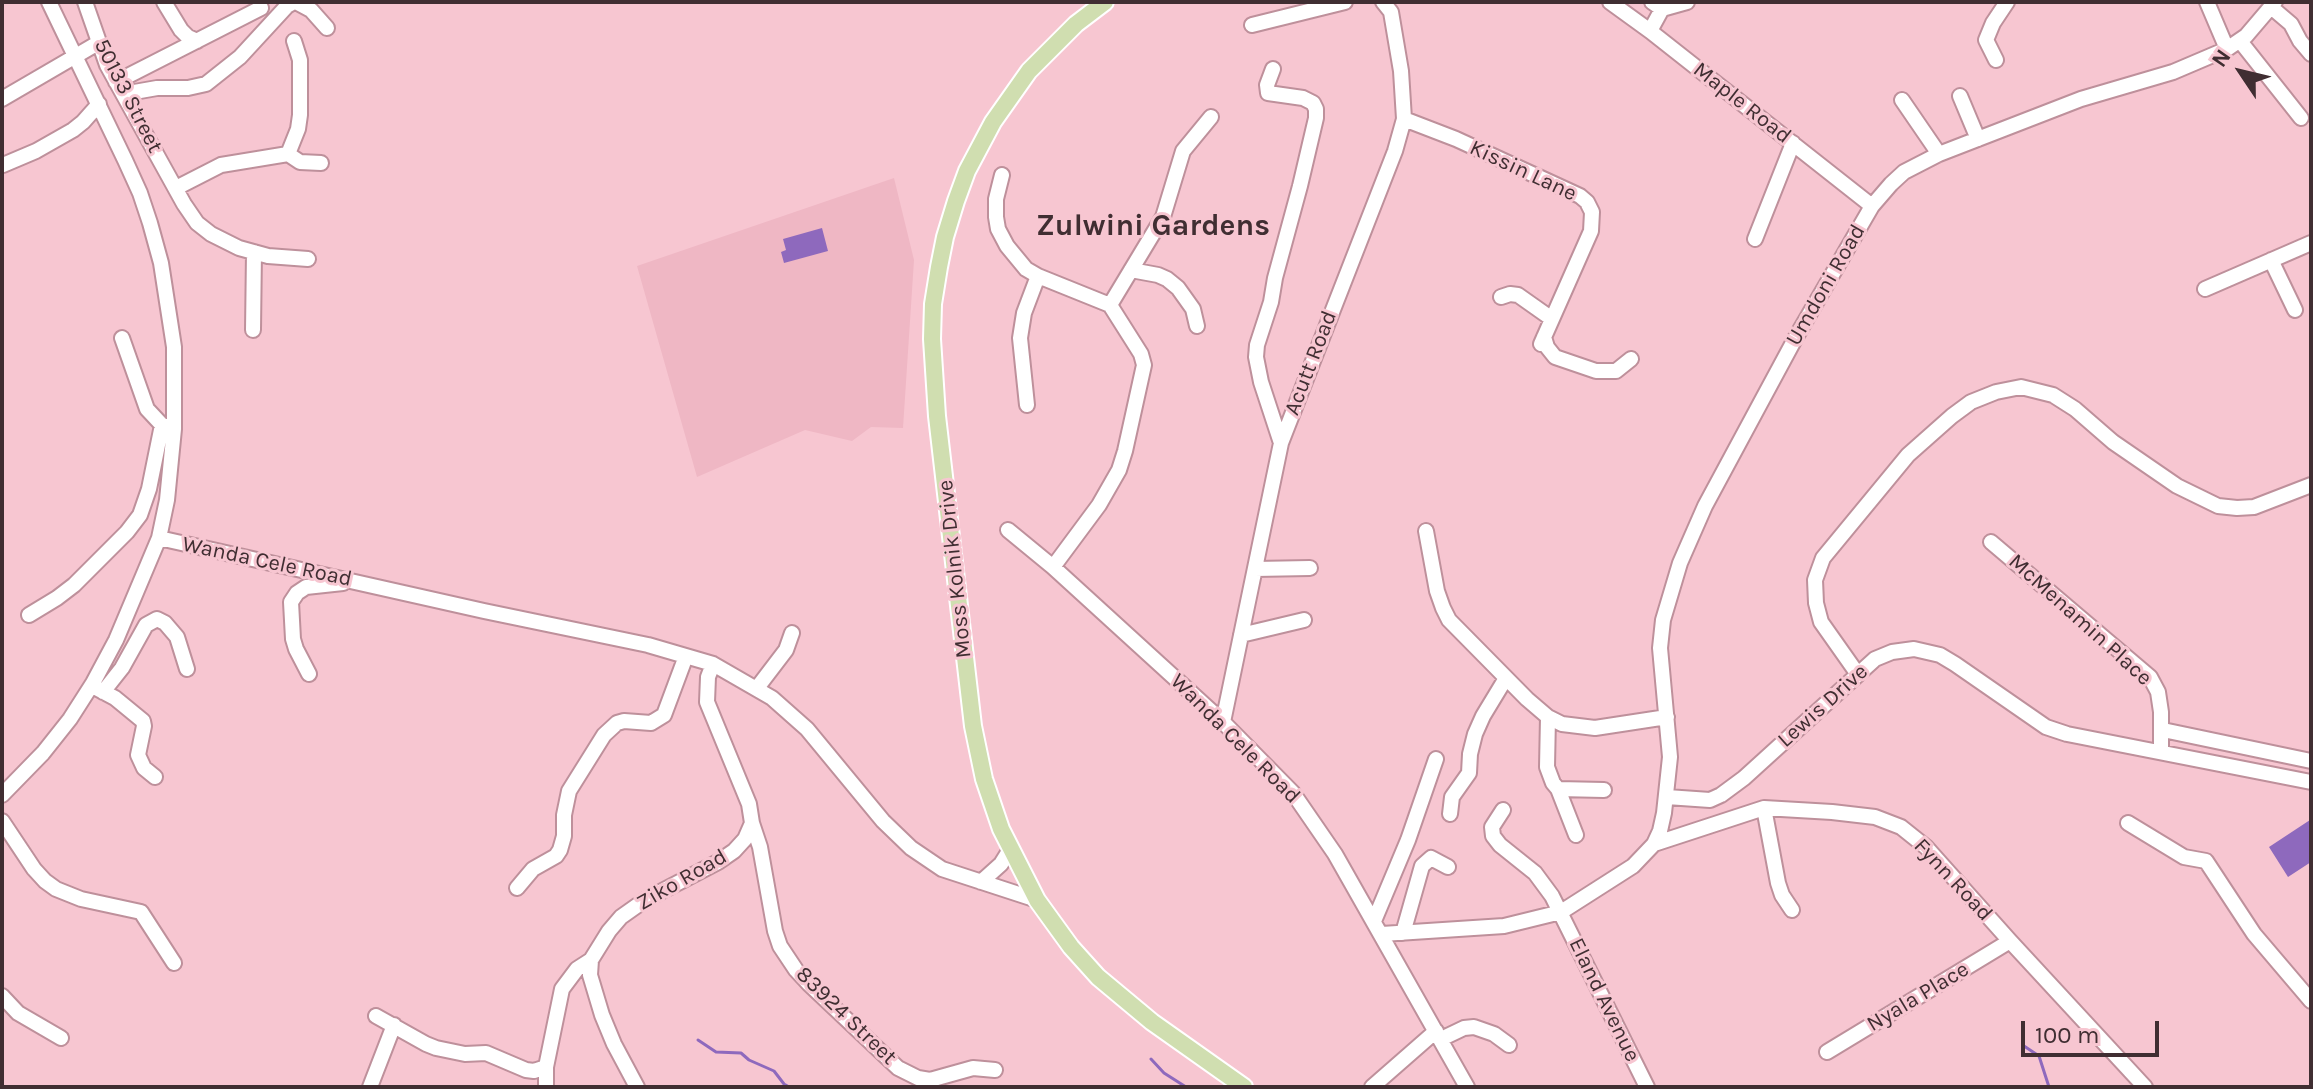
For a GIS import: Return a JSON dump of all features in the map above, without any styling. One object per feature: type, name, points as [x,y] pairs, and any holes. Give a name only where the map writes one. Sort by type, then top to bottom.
[{"type":"main road","name":"Moss Kolnik Drive","points":[[1105,2],[1076,24],[1029,71],[993,122],[967,171],[945,237],[933,304],[932,339],[937,416],[973,726],[984,779],[1001,829],[1037,900],[1071,947],[1098,977],[1152,1022],[1244,1087]]},
{"type":"street","name":"Wanda Cele Road","points":[[49,2],[140,193],[161,263],[174,347],[167,500],[159,538],[648,645],[713,664],[772,698],[807,729],[883,821],[911,848],[942,869],[1037,900]]},
{"type":"street","name":"50133 Street","points":[[85,2],[98,43],[120,88],[184,204],[203,228],[224,241],[254,252],[308,259]]},
{"type":"street","points":[[164,2],[181,30],[197,41]]},
{"type":"street","points":[[120,88],[188,88],[206,84],[240,57],[287,6],[295,2],[311,10],[327,28]]},
{"type":"street","points":[[1252,25],[1345,2]]},
{"type":"street","name":"Maple Road","points":[[1610,2],[1872,206]]},
{"type":"street","points":[[1650,31],[1657,6],[1687,2]]},
{"type":"street","points":[[1996,60],[1986,40],[2007,2]]},
{"type":"street","points":[[2207,2],[2233,45],[2301,118]]},
{"type":"street","points":[[2273,5],[2291,24],[2311,54]]},
{"type":"street","name":"Umdoni Road","points":[[1667,797],[1670,757],[1660,648],[1663,620],[1680,563],[1705,506],[1796,337],[1872,206],[1904,172],[1939,154],[2081,99],[2173,72],[2233,45],[2252,30],[2273,5]]},
{"type":"street","name":"Acutt Road","points":[[1223,722],[1281,443],[1395,151],[1404,119],[1401,71],[1387,7]]},
{"type":"street","points":[[120,88],[197,41],[261,8]]},
{"type":"street","points":[[288,154],[300,115],[300,60],[294,41]]},
{"type":"street","points":[[2,99],[98,43]]},
{"type":"street","points":[[1273,69],[1267,85],[1268,93],[1303,98],[1313,103],[1316,109],[1305,166],[1256,357],[1281,443]]},
{"type":"street","points":[[1960,96],[1978,139]]},
{"type":"street","points":[[1902,100],[1939,154]]},
{"type":"street","points":[[3,165],[73,130],[99,104]]},
{"type":"street","points":[[1110,305],[1168,206],[1183,151],[1211,117]]},
{"type":"street","name":"Kissin Lane","points":[[1404,119],[1456,139],[1587,202],[1592,212],[1591,231],[1543,341],[1555,357],[1596,371],[1616,371],[1631,359]]},
{"type":"street","points":[[1755,239],[1793,143]]},
{"type":"street","points":[[176,188],[221,165],[288,154],[300,162],[321,163]]},
{"type":"street","points":[[1002,175],[996,199],[998,229],[1015,257],[1038,276],[1110,305],[1141,354],[1144,365],[1119,470],[1099,505],[1053,567]]},
{"type":"street","points":[[2205,289],[2311,243]]},
{"type":"street","points":[[253,330],[254,252]]},
{"type":"street","points":[[2271,260],[2295,310]]},
{"type":"street","points":[[1131,270],[1158,275],[1178,288],[1193,309],[1197,326]]},
{"type":"street","points":[[1027,405],[1020,338],[1024,313],[1038,276]]},
{"type":"street","points":[[1501,297],[1518,295],[1552,319]]},
{"type":"street","points":[[29,615],[74,585],[127,532],[140,515],[149,489],[168,427],[147,409],[122,338]]},
{"type":"street","points":[[1857,673],[1821,622],[1815,580],[1823,558],[1908,455],[1971,402],[2021,387],[2053,395],[2177,486],[2218,506],[2254,507],[2311,485]]},
{"type":"street","name":"Wanda Cele Road","points":[[1008,530],[1223,722],[1293,793],[1335,854],[1467,1087]]},
{"type":"street","points":[[1426,531],[1431,565],[1443,608],[1456,629],[1548,717],[1562,724],[1595,728],[1667,717]]},
{"type":"street","points":[[97,689],[159,538]]},
{"type":"street","name":"McMenamin Place","points":[[1991,542],[2150,677],[2158,692],[2163,730],[2161,751]]},
{"type":"street","points":[[1255,569],[1310,568]]},
{"type":"street","points":[[309,674],[293,639],[291,602],[306,587],[351,581]]},
{"type":"street","points":[[1241,635],[1304,620]]},
{"type":"street","points":[[2,795],[43,753],[97,689],[122,668],[142,631],[152,621],[163,621],[172,630],[187,669]]},
{"type":"street","points":[[757,688],[786,650],[792,633]]},
{"type":"street","name":"Lewis Drive","points":[[1667,797],[1710,800],[1721,795],[1744,778],[1875,659],[1892,652],[1914,649],[1940,655],[2046,727],[2067,734],[2311,782]]},
{"type":"street","points":[[517,888],[533,869],[556,856],[564,836],[569,791],[611,727],[624,721],[651,723],[664,715],[686,656]]},
{"type":"street","points":[[713,664],[708,677],[707,702],[749,804],[752,823]]},
{"type":"street","points":[[1450,814],[1452,797],[1469,773],[1475,734],[1506,678]]},
{"type":"street","points":[[97,689],[143,721],[138,755],[144,768],[155,777]]},
{"type":"street","points":[[1548,717],[1547,767],[1576,835]]},
{"type":"street","points":[[2163,730],[2311,761]]},
{"type":"street","points":[[1436,759],[1378,927],[1403,933],[1504,926],[1561,912],[1633,866],[1654,844],[1667,797]]},
{"type":"street","points":[[1558,789],[1604,790]]},
{"type":"street","points":[[1764,808],[1778,883],[1792,910]]},
{"type":"street","name":"Fynn Road","points":[[1654,844],[1764,808],[1875,817],[1901,827],[1926,847],[2145,1087]]},
{"type":"street","name":"Eland Avenue","points":[[1503,810],[1492,827],[1493,836],[1535,873],[1552,896],[1647,1087]]},
{"type":"street","points":[[2,821],[34,869],[56,889],[81,899],[141,912],[174,963]]},
{"type":"street","name":"Ziko Road","points":[[546,1087],[546,1067],[562,989],[577,969],[591,960],[621,917],[645,900],[734,851],[745,839],[752,823]]},
{"type":"street","name":"83924 Street","points":[[752,823],[760,847],[780,946],[809,984],[898,1068],[918,1078],[930,1080],[973,1068],[995,1070]]},
{"type":"street","points":[[2128,823],[2184,857],[2202,859],[2210,866],[2254,934],[2309,997]]},
{"type":"street","points":[[981,882],[1001,864],[1011,848]]},
{"type":"street","points":[[1403,933],[1422,866],[1431,858],[1448,867]]},
{"type":"street","name":"Nyala Place","points":[[1827,1052],[2010,941]]},
{"type":"street","points":[[591,960],[590,975],[602,1015],[637,1087]]},
{"type":"street","points":[[2,996],[18,1013],[61,1038]]},
{"type":"street","points":[[376,1016],[426,1044],[450,1052],[486,1053],[526,1070],[546,1067]]},
{"type":"street","points":[[370,1087],[394,1025]]},
{"type":"street","points":[[1372,1087],[1439,1035],[1474,1027],[1494,1034],[1509,1045]]},
{"type":"shaded area","points":[[894,178],[914,260],[903,428],[871,427],[852,441],[805,430],[697,477],[637,266]]},
{"type":"shaded area","points":[[822,228],[828,251],[784,263],[781,252],[786,250],[783,239]]},
{"type":"shaded area","points":[[2310,820],[2311,862],[2288,877],[2269,847]]},
{"type":"waterway","points":[[698,1040],[716,1052],[741,1053],[774,1071],[789,1087]]},
{"type":"waterway","points":[[2024,1046],[2039,1056],[2049,1087]]},
{"type":"waterway","points":[[1151,1059],[1164,1073],[1186,1087]]},
{"type":"district","name":"Zulwini Gardens","points":[[1153,226]]}]
